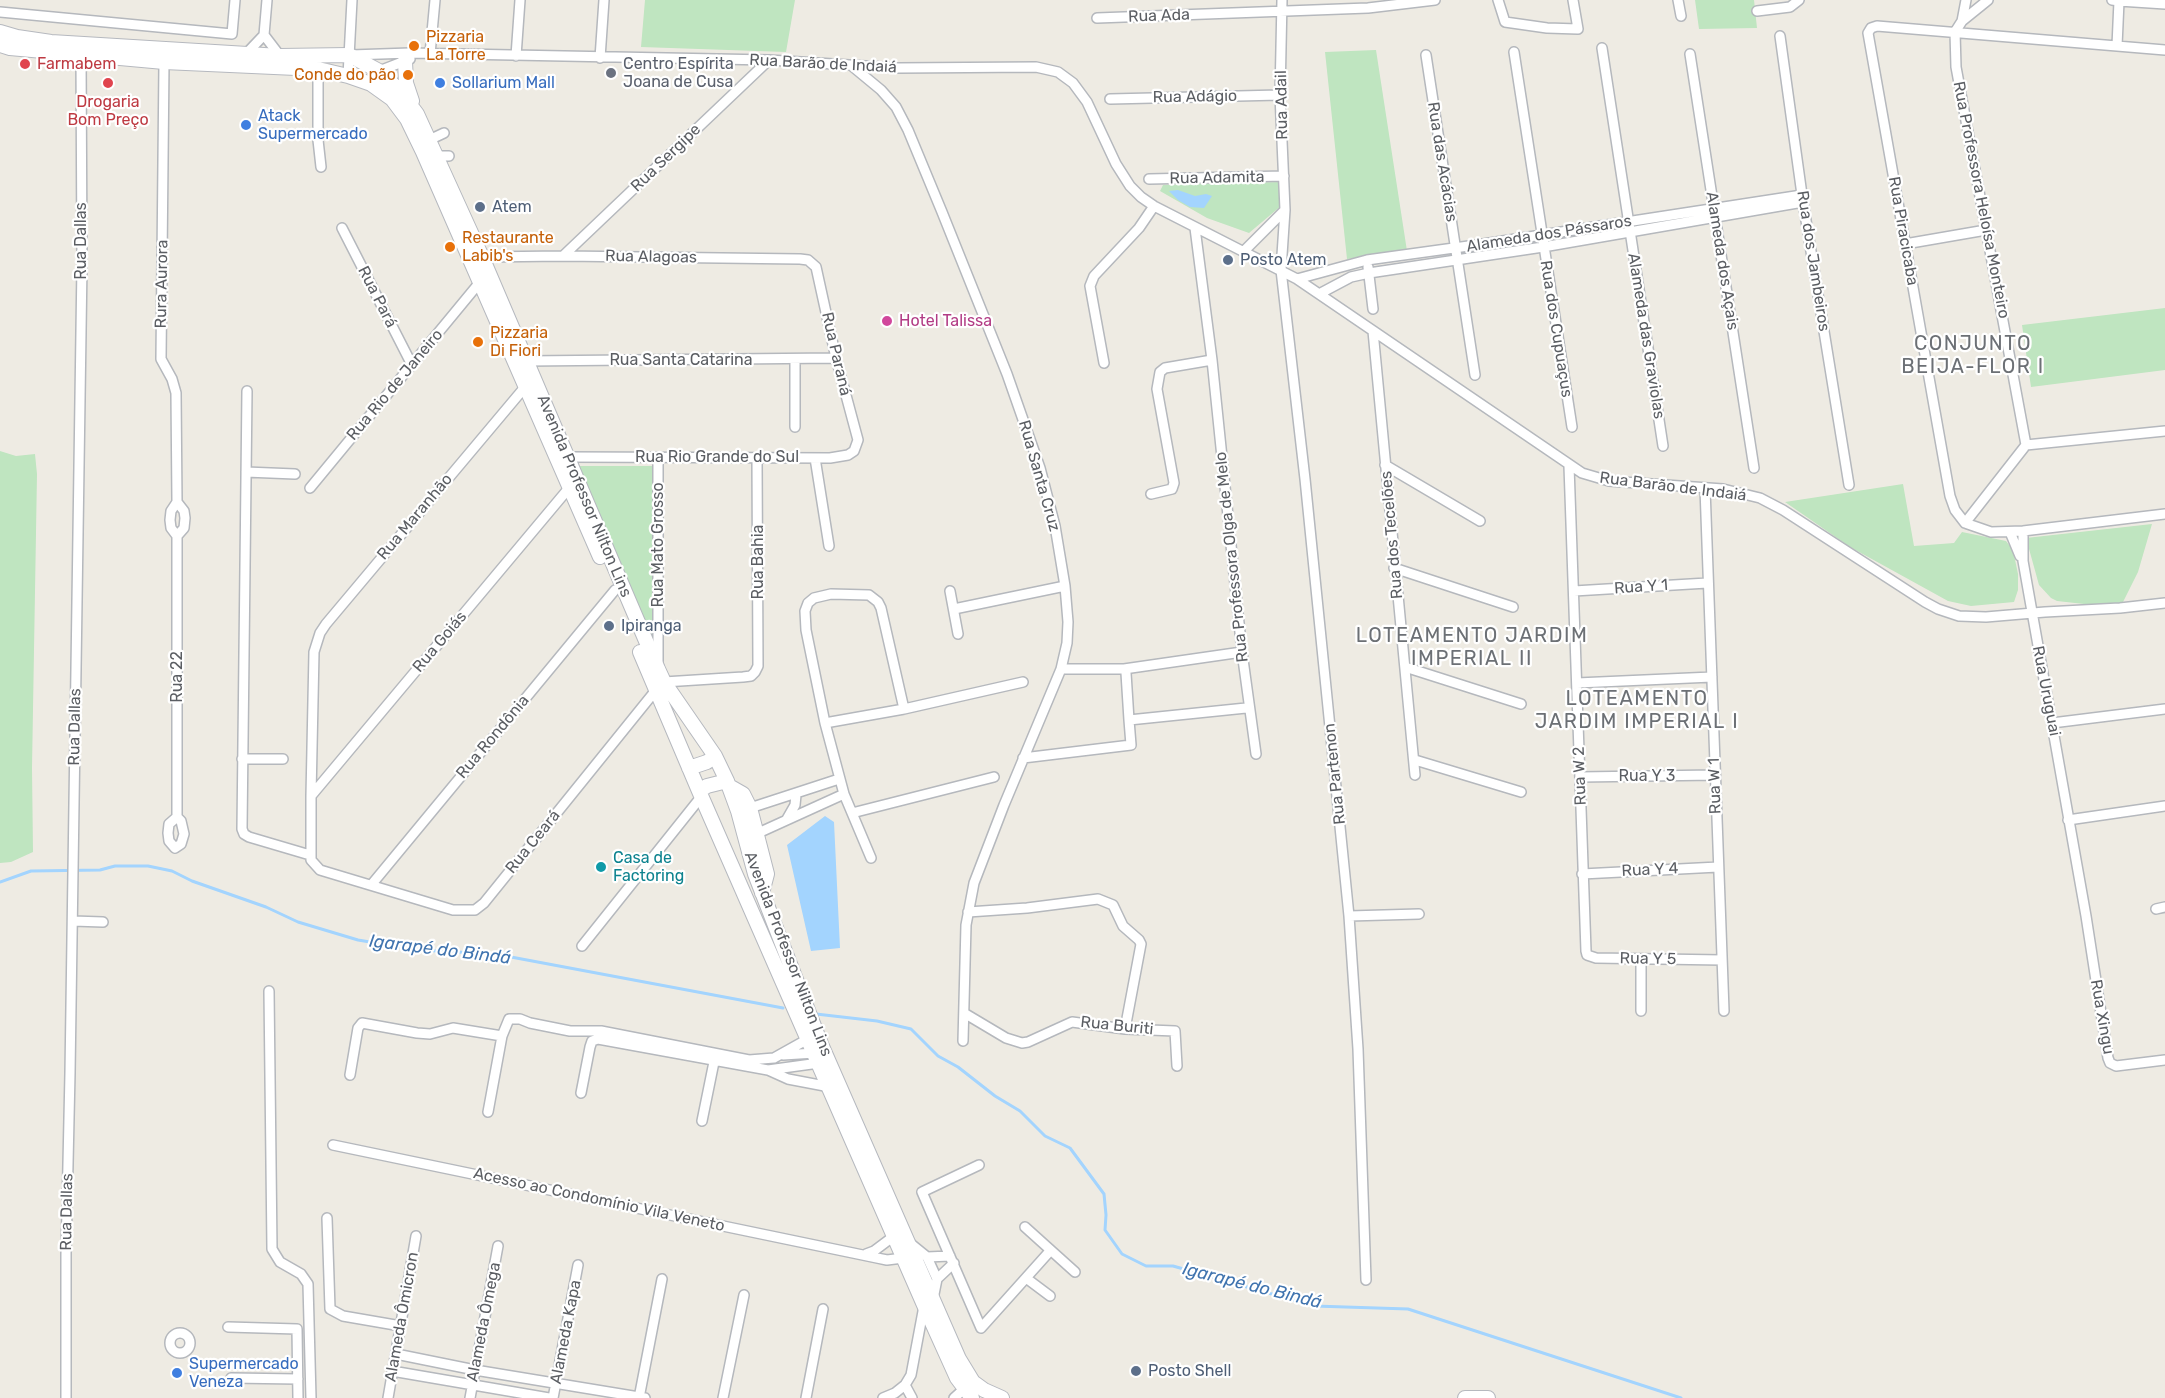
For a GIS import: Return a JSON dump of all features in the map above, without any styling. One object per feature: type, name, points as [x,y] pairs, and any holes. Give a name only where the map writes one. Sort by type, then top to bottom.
[{"type":"main road","name":"Avenida Professor Nilton Lins","points":[[0,32],[51,42],[280,56],[349,55],[379,71],[399,90],[417,114],[429,140],[443,156],[482,257],[659,680],[689,768],[799,1003]]},
{"type":"main road","name":"Avenida Professor Nilton Lins","points":[[0,45],[10,48],[164,62],[318,69],[348,75],[371,84],[392,99],[407,119],[615,590],[659,680],[715,756],[728,784],[799,1003],[909,1243],[963,1395]]},
{"type":"main road","points":[[405,61],[406,83],[417,114]]},
{"type":"main road","points":[[689,768],[707,762],[715,756]]},
{"type":"main road","points":[[700,794],[707,786],[728,784],[742,794],[750,808],[767,874],[762,893]]},
{"type":"main road","name":"Avenida Professor Nilton Lins","points":[[806,1021],[808,1039],[903,1257],[973,1382],[1002,1398]]},
{"type":"main road","points":[[1465,1398],[1488,1398]]},
{"type":"street","points":[[0,12],[232,34],[235,0]]},
{"type":"street","points":[[246,54],[264,35],[267,0]]},
{"type":"street","points":[[348,75],[352,0]]},
{"type":"street","points":[[425,54],[435,0]]},
{"type":"street","points":[[516,56],[520,0]]},
{"type":"street","points":[[600,58],[604,0]]},
{"type":"street","name":"Rua Adail","points":[[1281,270],[1285,210],[1280,95],[1282,0]]},
{"type":"street","name":"Rua Ada","points":[[1097,18],[1368,8],[1435,0]]},
{"type":"street","points":[[1497,0],[1504,22],[1547,28],[1578,29],[1573,0]]},
{"type":"street","points":[[1678,0],[1681,16]]},
{"type":"street","points":[[1757,11],[1790,7],[1799,0]]},
{"type":"street","points":[[1962,21],[1966,0]]},
{"type":"street","points":[[1955,32],[1962,21],[1988,0]]},
{"type":"street","points":[[2117,46],[2116,0],[2165,4]]},
{"type":"street","name":"Rua Piracicaba","points":[[1965,523],[1955,510],[1950,496],[1868,33],[1876,26],[2165,50]]},
{"type":"street","name":"Rua Professora Heloísa Monteiro","points":[[1955,32],[1956,67],[2026,445]]},
{"type":"street","points":[[264,35],[280,56]]},
{"type":"street","name":"Rua dos Jambeiros","points":[[1780,36],[1848,484]]},
{"type":"street","name":"Alameda das Graviolas","points":[[1602,48],[1663,446]]},
{"type":"street","name":"Rua dos Cupuaçus","points":[[1514,52],[1572,427]]},
{"type":"street","name":"Rua Barão de Indaiá","points":[[379,71],[425,54]]},
{"type":"street","name":"Rua Barão de Indaiá","points":[[349,55],[425,54],[769,60],[852,66],[1036,67],[1058,72],[1073,83],[1087,102],[1116,164],[1130,186],[1154,206],[1297,279],[1569,466],[1595,478],[1610,481],[1744,493],[1768,502],[1925,602],[1959,616],[1986,618],[2165,603]]},
{"type":"street","name":"Alameda dos Açais","points":[[1690,54],[1754,468]]},
{"type":"street","name":"Rua Dallas","points":[[66,1398],[66,1254],[73,921],[81,264],[81,55]]},
{"type":"street","name":"Rua das Acácias","points":[[1426,55],[1475,375]]},
{"type":"street","name":"Rua Sergipe","points":[[564,256],[769,60]]},
{"type":"street","name":"Rura Aurora","points":[[164,62],[161,359],[172,379],[176,393],[177,502]]},
{"type":"street","name":"Rua Santa Cruz","points":[[852,66],[881,90],[896,107],[908,129],[934,191],[1007,374],[1040,468],[1055,526],[1065,586],[1067,643],[1061,669],[974,883],[968,912],[963,1041]]},
{"type":"street","points":[[318,69],[318,140],[321,167]]},
{"type":"street","name":"Rua Adágio","points":[[1110,99],[1280,95]]},
{"type":"street","points":[[429,140],[444,132]]},
{"type":"street","name":"Rua Adamita","points":[[1149,179],[1284,176]]},
{"type":"street","name":"Alameda dos Pássaros","points":[[1297,279],[1367,260],[1713,208],[1803,198]]},
{"type":"street","name":"Alameda dos Pássaros","points":[[1319,294],[1351,277],[1369,273],[1630,233],[1715,218],[1803,198]]},
{"type":"street","points":[[1104,363],[1090,286],[1094,276],[1139,228],[1154,206]]},
{"type":"street","points":[[1244,251],[1285,210]]},
{"type":"street","name":"Rua Pará","points":[[342,228],[412,365]]},
{"type":"street","name":"Rua Professora Olga de Melo","points":[[1195,228],[1212,360],[1242,652],[1256,754]]},
{"type":"street","points":[[1905,244],[1986,230]]},
{"type":"street","name":"Rua Alagoas","points":[[482,257],[800,259],[808,260],[816,267]]},
{"type":"street","points":[[1367,260],[1373,309]]},
{"type":"street","name":"Rua Paraná","points":[[816,267],[836,358],[858,440]]},
{"type":"street","name":"Rua Partenon","points":[[1281,270],[1305,478],[1349,916],[1358,1049],[1366,1280]]},
{"type":"street","name":"Rua Rio de Janeiro","points":[[310,488],[480,282]]},
{"type":"street","name":"Rua dos Tecelões","points":[[1373,331],[1415,775]]},
{"type":"street","name":"Rua Santa Catarina","points":[[526,361],[836,358]]},
{"type":"street","points":[[795,359],[795,427]]},
{"type":"street","points":[[1151,494],[1169,490],[1174,486],[1157,390],[1160,372],[1166,368],[1212,360]]},
{"type":"street","name":"Rua Maranhão","points":[[311,796],[316,643],[326,624],[525,387]]},
{"type":"street","points":[[246,391],[242,829],[244,834],[310,855]]},
{"type":"street","points":[[2165,431],[2026,445],[1965,523],[1992,532],[2010,532],[2165,514]]},
{"type":"street","name":"Rua Rio Grande do Sul","points":[[567,457],[815,458],[848,455],[854,451],[858,440]]},
{"type":"street","name":"Rua Mato Grosso","points":[[658,457],[659,680]]},
{"type":"street","name":"Rua Bahia","points":[[659,680],[751,676],[758,666],[758,458]]},
{"type":"street","points":[[815,458],[829,546]]},
{"type":"street","points":[[1385,465],[1480,521]]},
{"type":"street","name":"Rua W 2","points":[[1569,466],[1585,943]]},
{"type":"street","points":[[246,472],[295,474]]},
{"type":"street","name":"Rua Goiás","points":[[311,796],[569,488]]},
{"type":"street","name":"Rua W 1","points":[[1705,488],[1724,1011]]},
{"type":"street","name":"Rua 22","points":[[177,536],[184,528],[185,518],[177,502],[171,511],[170,520],[171,528],[177,536],[177,817]]},
{"type":"street","name":"Rua Uruguai","points":[[2023,531],[2023,561],[2031,613],[2086,916]]},
{"type":"street","name":"Rua Uruguai","points":[[2010,532],[2023,561]]},
{"type":"street","points":[[1394,568],[1513,607]]},
{"type":"street","name":"Rua Y 1","points":[[1574,591],[1707,583]]},
{"type":"street","points":[[954,609],[1065,586]]},
{"type":"street","name":"Rua Rondônia","points":[[372,884],[615,590]]},
{"type":"street","points":[[950,591],[958,634]]},
{"type":"street","points":[[871,858],[844,794],[825,723],[806,630],[805,611],[808,603],[814,598],[831,594],[869,596],[878,602],[904,709]]},
{"type":"street","points":[[1061,669],[1124,669],[1242,652]]},
{"type":"street","points":[[1406,667],[1521,704]]},
{"type":"street","points":[[1023,758],[1131,745],[1126,673]]},
{"type":"street","points":[[1577,683],[1712,677]]},
{"type":"street","name":"Rua Ceará","points":[[372,884],[453,910],[475,910],[484,903],[659,680]]},
{"type":"street","points":[[825,723],[904,709],[1023,682]]},
{"type":"street","points":[[1129,720],[1246,708]]},
{"type":"street","points":[[2052,723],[2165,709]]},
{"type":"street","points":[[242,759],[283,759]]},
{"type":"street","points":[[1415,760],[1521,792]]},
{"type":"street","name":"Rua Y 3","points":[[1580,777],[1715,775]]},
{"type":"street","points":[[852,813],[994,777]]},
{"type":"street","points":[[750,808],[796,795],[839,779]]},
{"type":"street","points":[[582,946],[700,794]]},
{"type":"street","points":[[756,834],[844,794]]},
{"type":"street","points":[[788,819],[795,805],[796,795]]},
{"type":"street","points":[[311,796],[311,861],[320,870],[372,884]]},
{"type":"street","points":[[2068,820],[2165,806]]},
{"type":"street","name":"Rua Y 4","points":[[1582,874],[1718,867]]},
{"type":"street","points":[[968,912],[1027,908],[1090,899],[1107,901],[1113,905],[1123,926],[1141,944],[1125,1029]]},
{"type":"street","points":[[1349,916],[1419,914]]},
{"type":"street","name":"Rua Xingu","points":[[2086,916],[2110,1063],[2116,1066],[2165,1060]]},
{"type":"street","points":[[73,921],[103,922]]},
{"type":"street","name":"Rua Y 5","points":[[1585,943],[1587,955],[1591,957],[1722,960]]},
{"type":"street","points":[[1641,959],[1641,1011]]},
{"type":"street","points":[[269,991],[272,1249],[280,1262],[305,1277],[308,1284],[311,1398]]},
{"type":"street","name":"Rua Buriti","points":[[964,1013],[1006,1038],[1022,1043],[1072,1022],[1174,1032],[1177,1066]]},
{"type":"street","points":[[488,1112],[502,1036],[509,1019],[520,1019],[570,1031],[601,1030],[734,1058],[762,1060],[781,1056],[817,1058]]},
{"type":"street","points":[[350,1075],[358,1028],[362,1023],[417,1034],[430,1034],[453,1028],[502,1036]]},
{"type":"street","points":[[581,1093],[590,1047],[592,1041],[598,1039],[714,1062],[768,1070],[788,1079],[830,1087]]},
{"type":"street","points":[[781,1056],[808,1039]]},
{"type":"street","points":[[768,1070],[817,1058]]},
{"type":"street","points":[[702,1121],[714,1062]]},
{"type":"street","name":"Acesso ao Condomínio Vila Veneto","points":[[333,1144],[887,1260],[903,1257]]},
{"type":"street","points":[[979,1165],[922,1192],[981,1328],[1050,1251]]},
{"type":"street","points":[[327,1218],[330,1310],[343,1316],[401,1326]]},
{"type":"street","points":[[1025,1227],[1075,1272]]},
{"type":"street","name":"Alameda Ômicron","points":[[388,1398],[416,1236]]},
{"type":"street","points":[[866,1254],[874,1251],[894,1236]]},
{"type":"street","points":[[909,1243],[927,1257],[937,1279]]},
{"type":"street","name":"Alameda Ômega","points":[[470,1398],[498,1246]]},
{"type":"street","points":[[927,1257],[952,1260]]},
{"type":"street","points":[[883,1398],[895,1394],[905,1385],[911,1375],[937,1279],[952,1260]]},
{"type":"street","name":"Alameda Kapa","points":[[551,1398],[556,1383],[578,1265]]},
{"type":"street","points":[[1026,1278],[1050,1296]]},
{"type":"street","points":[[396,1354],[641,1398],[662,1279]]},
{"type":"street","points":[[723,1398],[744,1295]]},
{"type":"street","points":[[806,1398],[823,1309]]},
{"type":"street","points":[[228,1327],[297,1329],[298,1398]]},
{"type":"street","points":[[392,1371],[551,1398]]},
{"type":"street","points":[[231,1378],[298,1379]]},
{"type":"street","points":[[905,1385],[912,1398]]},
{"type":"green space","points":[[645,0],[795,0],[786,52],[641,47]]},
{"type":"green space","points":[[1695,0],[1754,0],[1757,28],[1699,29]]},
{"type":"green space","points":[[1376,50],[1407,251],[1347,259],[1325,52]]},
{"type":"green space","points":[[1280,182],[1281,206],[1249,233],[1207,218],[1160,191],[1163,185]]},
{"type":"green space","points":[[2165,308],[2165,370],[2031,387],[2022,325]]},
{"type":"green space","points":[[0,451],[16,456],[35,454],[37,474],[32,768],[33,852],[11,862],[0,863]]},
{"type":"green space","points":[[573,466],[653,466],[657,664]]},
{"type":"green space","points":[[1903,484],[1914,546],[1954,543],[1962,532],[2006,541],[2013,550],[2018,574],[2018,590],[2014,602],[1971,606],[1948,601],[1850,547],[1785,502]]},
{"type":"green space","points":[[2152,524],[2138,572],[2120,608],[2057,601],[2039,585],[2026,538]]},
{"type":"water","points":[[1178,190],[1195,196],[1206,194],[1212,196],[1204,208],[1190,207],[1169,191]]},
{"type":"water","points":[[825,816],[834,822],[840,948],[811,951],[787,845]]},
{"type":"waterway","name":"Igarapé do Bindá","points":[[0,882],[31,871],[100,870],[115,866],[148,866],[172,871],[192,881],[266,907],[298,922],[358,940],[418,950],[495,954],[783,1008]]},
{"type":"waterway","name":"Igarapé do Bindá","points":[[816,1014],[877,1021],[911,1029],[938,1056],[958,1067],[995,1096],[1020,1111],[1045,1136],[1070,1148],[1104,1194],[1105,1230],[1122,1254],[1146,1266],[1173,1266],[1314,1306],[1408,1309],[1681,1398]]},
{"type":"place","name":"Pizzaria La Torre","points":[[414,46]]},
{"type":"place","name":"Farmabem","points":[[25,64]]},
{"type":"place","name":"Centro Espírita Joana de Cusa","points":[[611,73]]},
{"type":"place","name":"Conde do pão","points":[[408,75]]},
{"type":"place","name":"Drogaria Bom Preço","points":[[108,83]]},
{"type":"place","name":"Sollarium Mall","points":[[440,83]]},
{"type":"place","name":"Atack Supermercado","points":[[246,125]]},
{"type":"place","name":"Atem","points":[[480,207]]},
{"type":"place","name":"Restaurante Labib's","points":[[450,247]]},
{"type":"place","name":"Posto Atem","points":[[1228,260]]},
{"type":"place","name":"Hotel Talissa","points":[[887,321]]},
{"type":"place","name":"Pizzaria Di Fiori","points":[[478,342]]},
{"type":"place","name":"Ipiranga","points":[[609,626]]},
{"type":"place","name":"Casa de Factoring","points":[[601,867]]},
{"type":"place","name":"Posto Shell","points":[[1136,1371]]},
{"type":"place","name":"Supermercado Veneza","points":[[177,1373]]},
{"type":"district","name":"CONJUNTO BEIJA-FLOR I","points":[[1973,356]]},
{"type":"district","name":"LOTEAMENTO JARDIM IMPERIAL II","points":[[1472,648]]},
{"type":"district","name":"LOTEAMENTO JARDIM IMPERIAL I","points":[[1637,710]]}]
